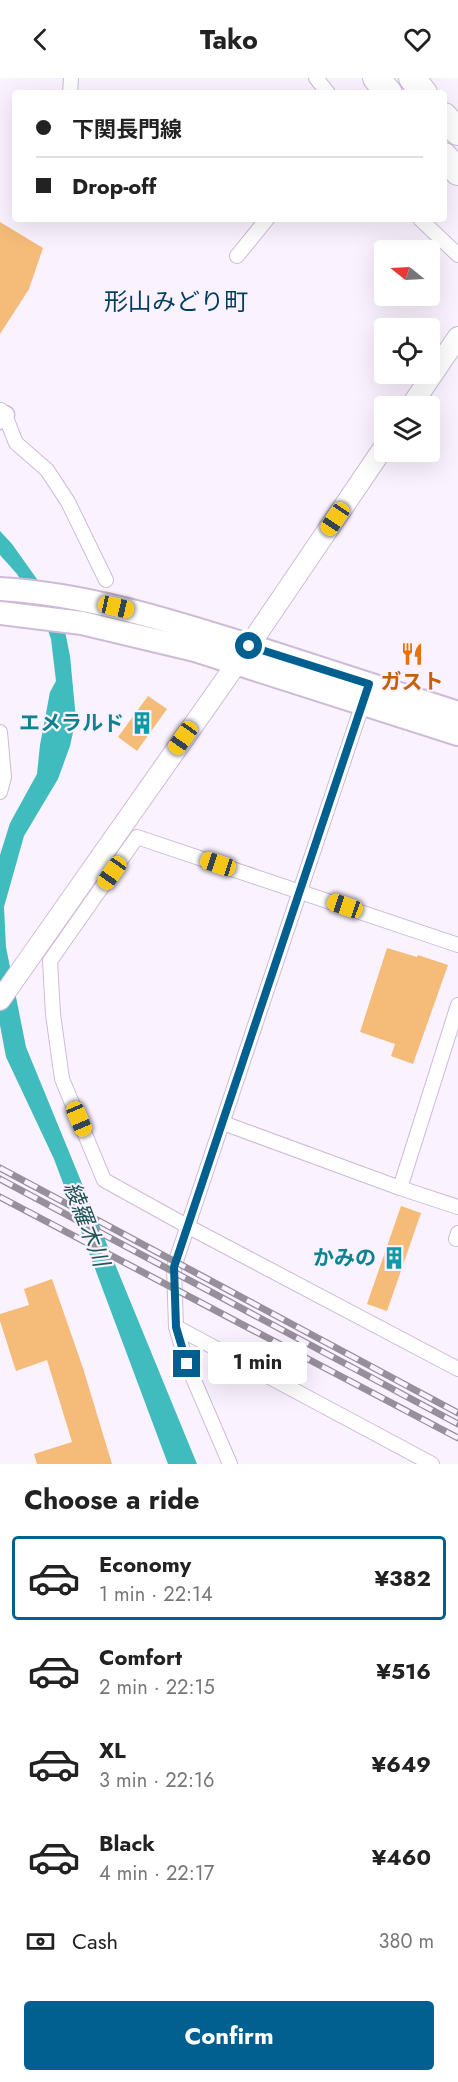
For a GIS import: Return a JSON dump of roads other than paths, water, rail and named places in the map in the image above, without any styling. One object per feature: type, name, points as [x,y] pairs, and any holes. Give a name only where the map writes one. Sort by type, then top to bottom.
[{"type":"highway","points":[[376,78],[386,90]]},
{"type":"highway","points":[[412,78],[422,90]]},
{"type":"highway","points":[[447,119],[458,132]]},
{"type":"highway","points":[[447,159],[458,172]]},
{"type":"main road","points":[[418,396],[458,338]]},
{"type":"main road","points":[[0,1000],[249,646],[374,462]]},
{"type":"main road","points":[[4,589],[72,599],[149,615],[249,646],[366,693],[458,734]]},
{"type":"main road","points":[[7,613],[82,623],[195,650],[235,664],[458,713]]},
{"type":"street","points":[[316,78],[326,90]]},
{"type":"street","points":[[237,256],[265,222]]},
{"type":"street","points":[[423,222],[458,255]]},
{"type":"street","points":[[2,415],[16,442],[47,470],[68,502],[106,580]]},
{"type":"street","points":[[230,1464],[187,1364],[176,1327],[174,1267],[366,693]]},
{"type":"street","points":[[0,732],[4,777],[0,792]]},
{"type":"street","points":[[458,945],[136,837],[51,961],[53,1014],[62,1079],[104,1180],[458,1369]]},
{"type":"street","points":[[400,1188],[458,1005]]},
{"type":"street","points":[[223,1123],[458,1207]]},
{"type":"street","points":[[176,1327],[432,1464]]},
{"type":"water","name":"綾羅木川","points":[[0,531],[12,544],[54,603],[65,631],[70,656],[76,719],[70,746],[58,779],[24,836],[4,907],[6,947],[26,1047],[197,1464],[168,1464],[54,1159],[6,1057],[0,1025],[0,855],[10,823],[37,774],[50,692],[56,681],[51,639],[42,613],[17,574],[0,555]]},
{"type":"railway","points":[[0,1168],[458,1413]]},
{"type":"railway","points":[[0,1179],[458,1424]]},
{"type":"railway","points":[[0,1197],[458,1438]]},
{"type":"place","name":"ガスト","points":[[412,654]]},
{"type":"place","name":"エメラルド","points":[[142,723]]},
{"type":"place","name":"かみの","points":[[394,1258]]},
{"type":"district","name":"形山みどり町","points":[[176,302]]}]
